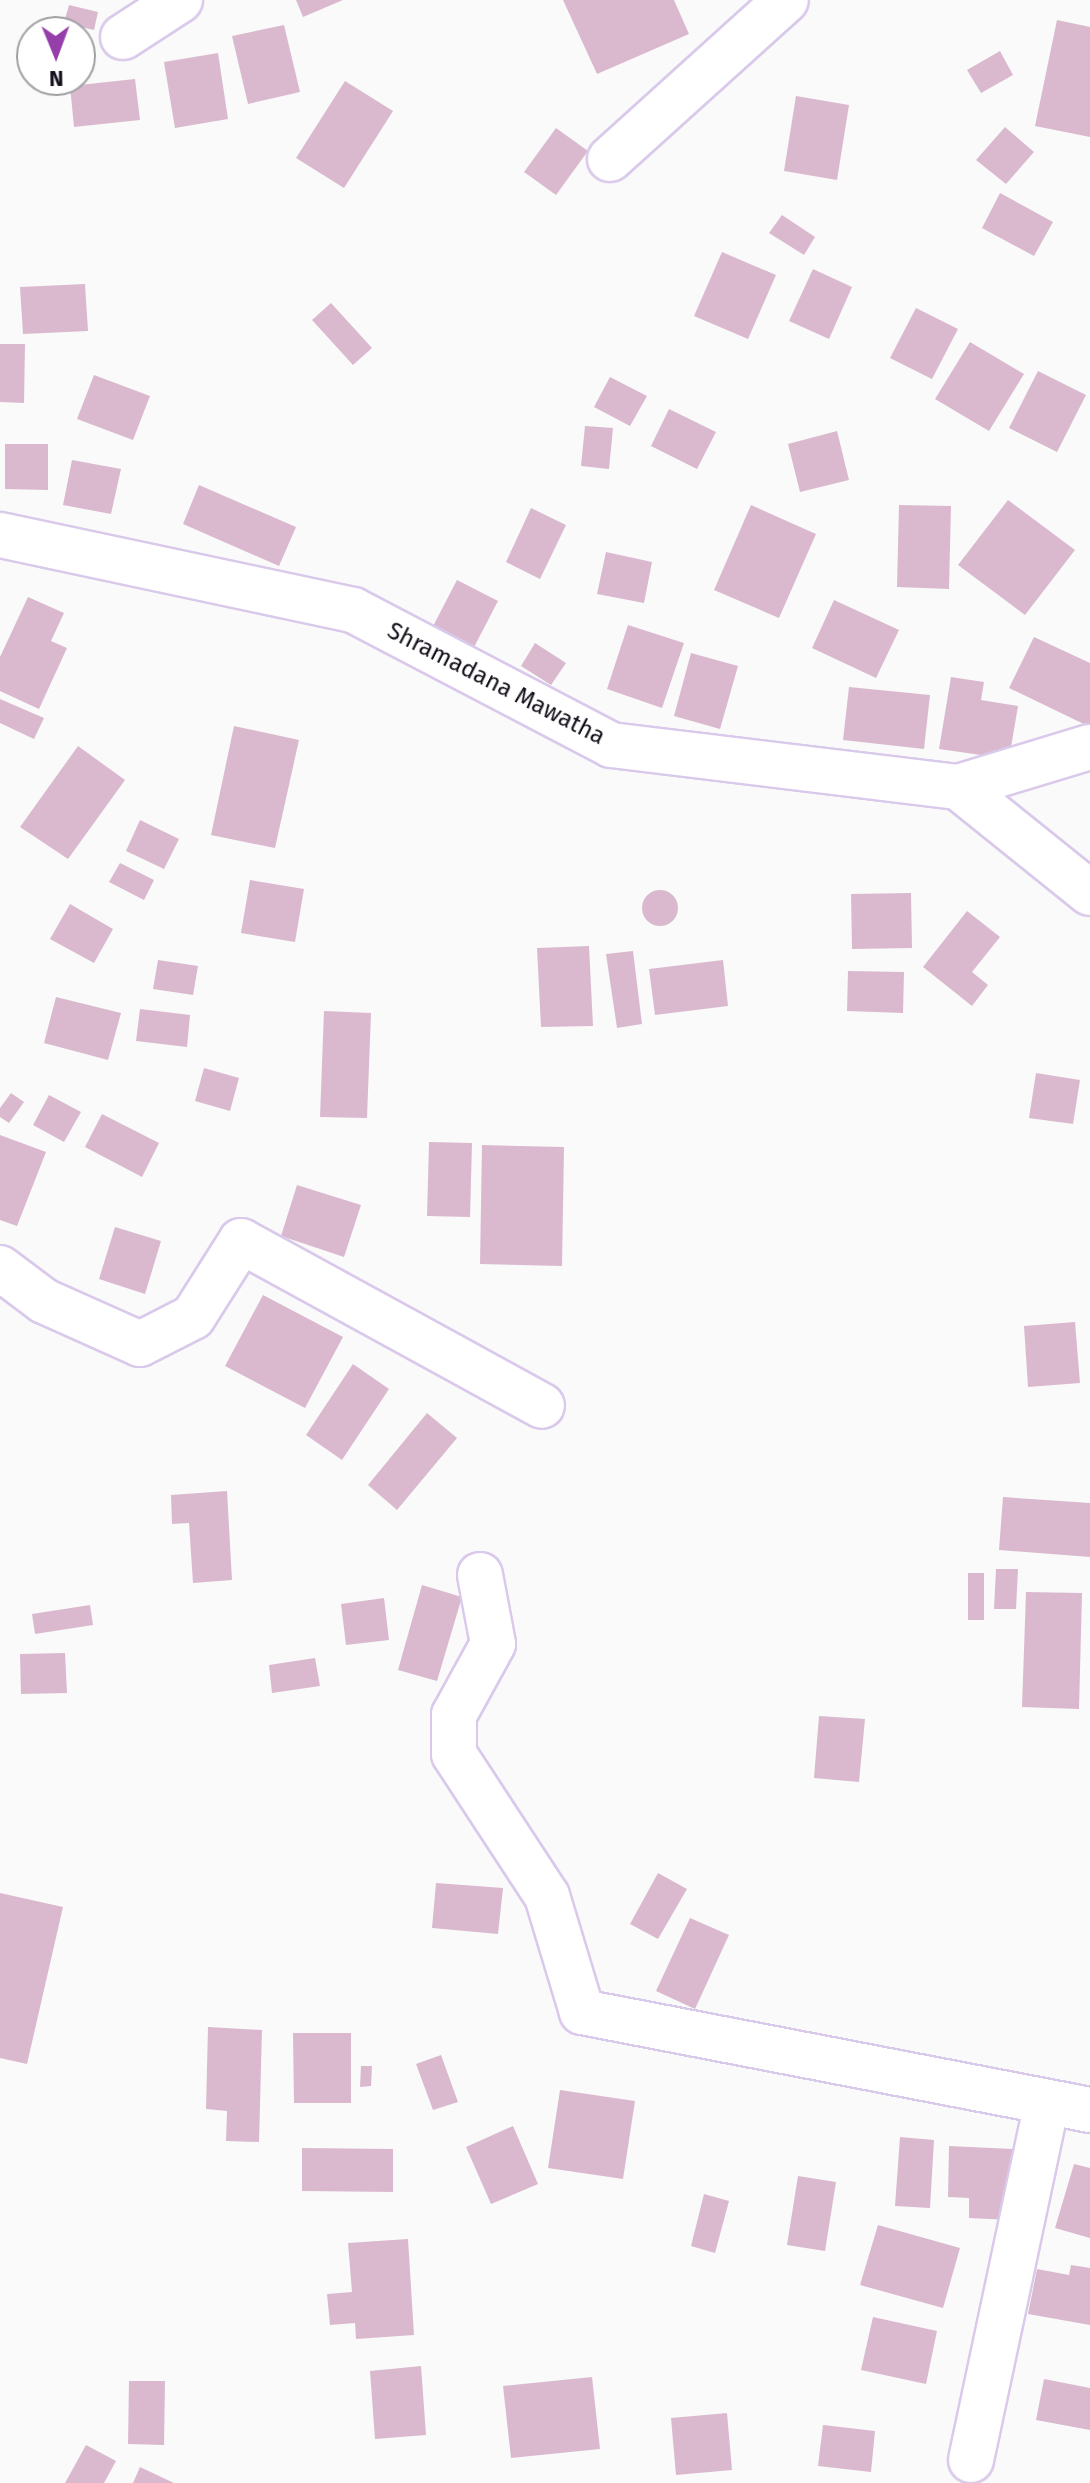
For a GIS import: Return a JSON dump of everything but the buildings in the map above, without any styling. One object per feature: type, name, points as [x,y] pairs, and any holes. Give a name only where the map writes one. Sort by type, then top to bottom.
[{"type":"street","points":[[123,37],[180,0]]},
{"type":"street","points":[[610,159],[786,0]]},
{"type":"street","name":"Shramadana Mawatha","points":[[0,535],[353,610],[611,745],[958,787],[1090,747]]},
{"type":"street","points":[[958,787],[1090,893]]},
{"type":"street","points":[[0,1268],[44,1301],[140,1344],[193,1317],[241,1241],[542,1406]]},
{"type":"street","points":[[480,1575],[493,1644],[454,1715],[454,1754],[547,1896],[582,2012],[1090,2110]]},
{"type":"street","points":[[971,2460],[1047,2102]]}]
